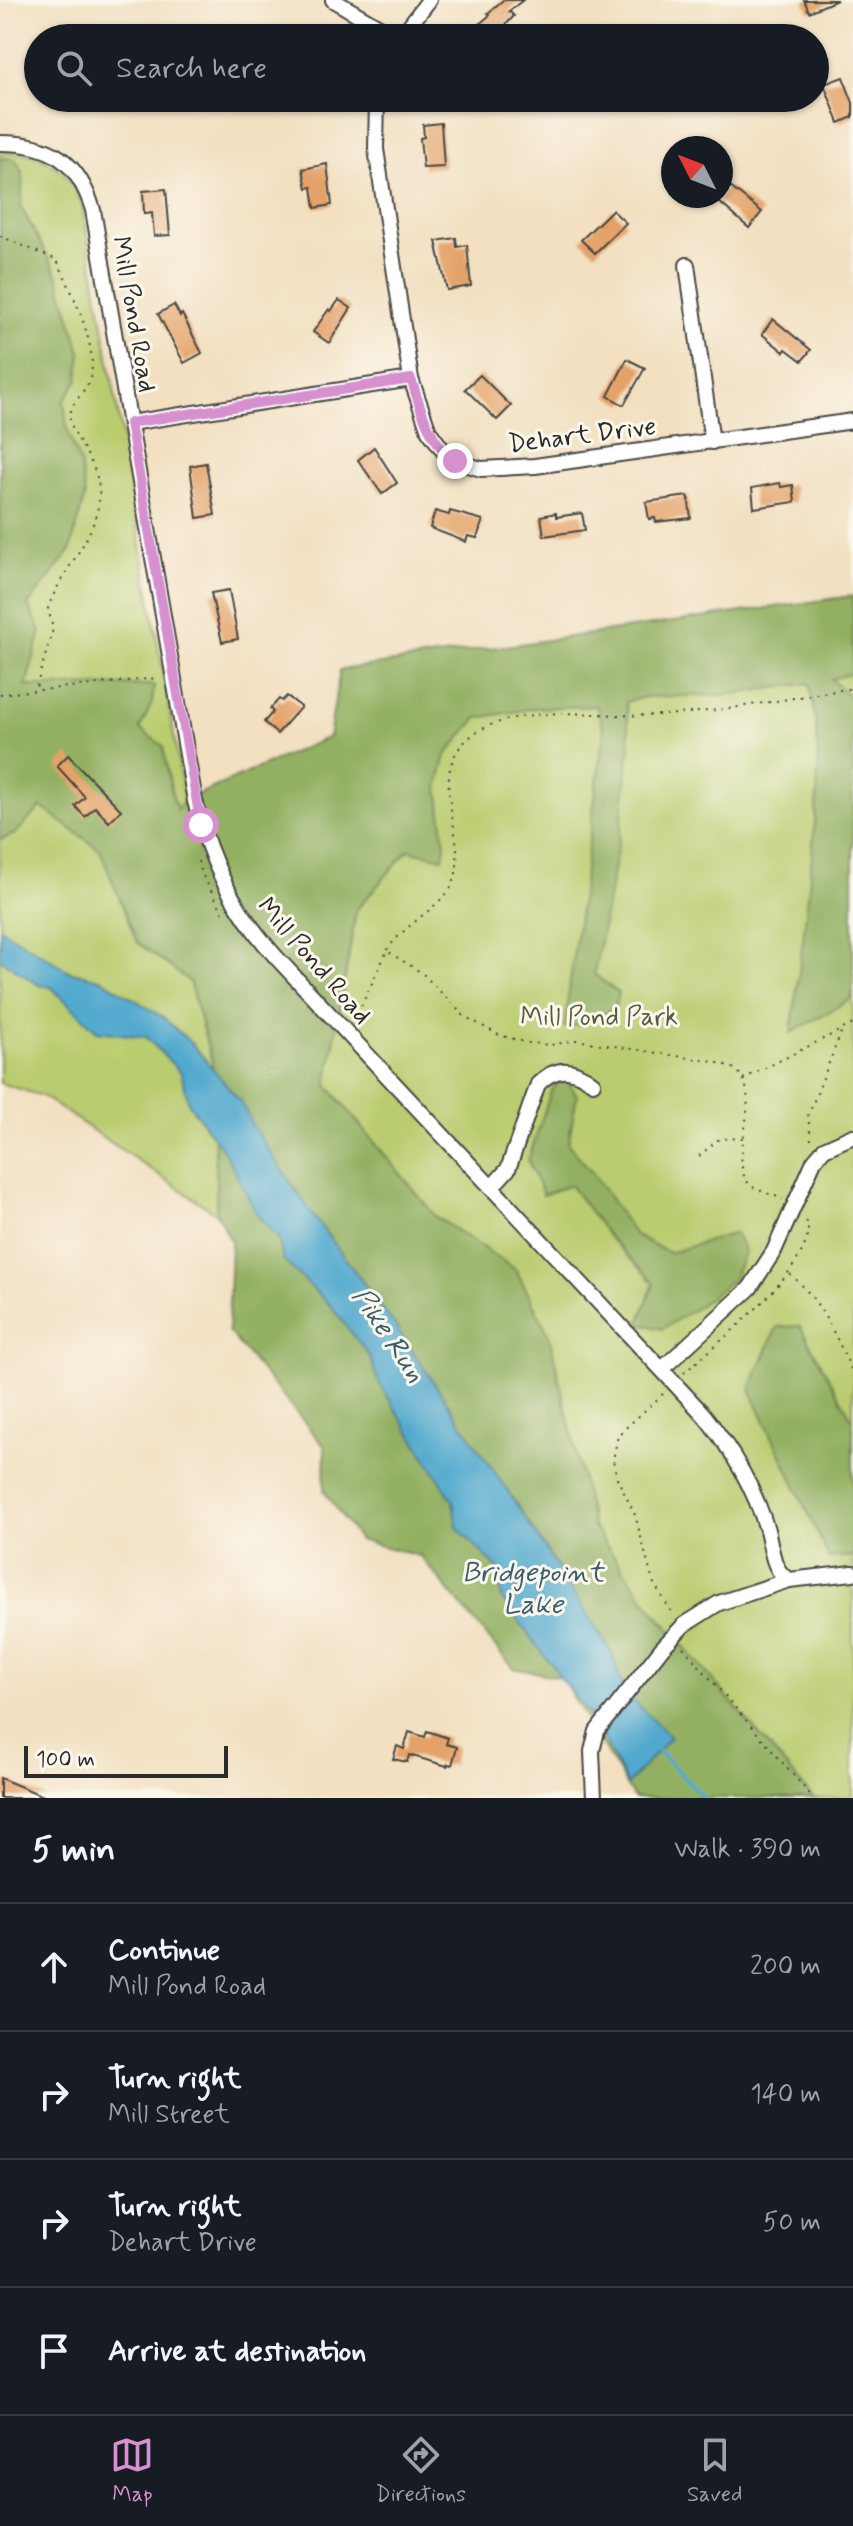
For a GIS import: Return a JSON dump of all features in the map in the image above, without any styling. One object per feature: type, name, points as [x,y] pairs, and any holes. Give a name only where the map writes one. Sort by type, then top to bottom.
[{"type":"street","points":[[333,0],[375,24]]},
{"type":"street","points":[[410,24],[429,0]]},
{"type":"street","name":"Dehart Drive","points":[[377,112],[376,149],[411,379],[429,431],[455,461],[481,469],[535,466],[853,421]]},
{"type":"street","name":"Mill Pond Road","points":[[0,143],[28,144],[53,153],[71,167],[88,194],[96,225],[195,801],[209,849],[233,903],[260,939],[704,1415],[735,1458],[761,1513],[777,1571],[789,1580]]},
{"type":"street","points":[[687,265],[712,442]]},
{"type":"street","points":[[130,423],[411,379]]},
{"type":"street","points":[[491,1188],[508,1169],[538,1084],[548,1074],[570,1071],[583,1075],[593,1083]]},
{"type":"street","points":[[662,1369],[750,1288],[774,1251],[814,1161],[824,1149],[853,1136]]},
{"type":"street","points":[[594,1798],[592,1751],[597,1731],[678,1630],[719,1603],[789,1580],[853,1573]]},
{"type":"path","points":[[0,236],[57,260],[73,294],[90,351],[91,378],[73,406],[70,419],[95,468],[101,497],[90,531],[48,608],[53,629],[35,692]]},
{"type":"path","points":[[0,694],[159,678],[164,680]]},
{"type":"path","points":[[348,1023],[358,1013],[387,951],[409,926],[441,900],[454,883],[457,844],[449,772],[455,755],[479,729],[533,715],[689,713],[853,688]]},
{"type":"path","points":[[196,852],[203,876],[224,913]]},
{"type":"path","points":[[387,951],[422,973],[464,1016],[499,1035],[551,1045],[576,1040],[715,1062],[733,1068],[743,1079],[748,1098],[744,1174],[751,1186],[801,1211],[809,1225],[807,1239],[789,1273],[758,1308],[680,1377]]},
{"type":"path","points":[[743,1079],[853,1024]]},
{"type":"path","points":[[814,1161],[808,1116],[842,1030]]},
{"type":"path","points":[[699,1156],[719,1139],[744,1138]]},
{"type":"path","points":[[789,1273],[807,1288],[825,1315],[853,1373]]},
{"type":"path","points":[[667,1390],[618,1435],[613,1460],[617,1478],[638,1523],[653,1582],[678,1630],[813,1798]]},
{"type":"green space","points":[[0,153],[28,154],[51,163],[69,181],[82,205],[185,800],[152,842],[137,942],[189,981],[212,1061],[217,1214],[42,1096],[0,1083]]},
{"type":"green space","points":[[0,158],[15,159],[23,172],[21,207],[57,274],[81,354],[78,380],[64,401],[67,429],[80,463],[85,495],[70,551],[28,605],[41,631],[26,686],[154,685],[152,703],[140,729],[163,746],[177,810],[185,800],[329,737],[340,670],[853,596],[853,673],[831,679],[853,700],[851,999],[791,1033],[808,900],[817,790],[818,748],[809,683],[726,695],[645,697],[626,702],[630,746],[620,833],[594,974],[618,993],[615,1008],[585,1024],[564,1027],[604,731],[597,706],[536,708],[477,718],[446,755],[438,786],[445,845],[443,858],[408,850],[356,910],[327,1085],[435,1216],[516,1270],[549,1335],[593,1527],[652,1609],[813,1798],[634,1798],[561,1677],[513,1668],[420,1556],[359,1540],[324,1491],[325,1447],[228,1331],[231,1241],[217,1214],[212,1061],[189,981],[137,942],[100,850],[41,807],[15,834],[0,840]]},
{"type":"green space","name":"Mill Pond Park","points":[[853,596],[853,1798],[813,1798],[652,1609],[593,1527],[549,1335],[516,1270],[435,1216],[327,1085],[356,910],[408,850],[444,655]]},
{"type":"green space","points":[[564,1076],[577,1095],[568,1144],[592,1172],[635,1235],[669,1253],[735,1233],[745,1251],[734,1278],[699,1306],[662,1329],[639,1323],[654,1283],[609,1237],[570,1185],[543,1195],[528,1161],[551,1091]]},
{"type":"green space","points":[[800,1326],[853,1421],[853,1556],[829,1558],[750,1389],[777,1327]]},
{"type":"water","name":"Bridgepoint Lake","points":[[0,928],[69,971],[103,980],[163,1017],[193,1045],[241,1102],[252,1125],[314,1217],[397,1328],[519,1508],[612,1653],[621,1683],[670,1737],[627,1785],[596,1724],[502,1599],[498,1569],[457,1527],[453,1501],[378,1381],[370,1357],[331,1306],[283,1260],[279,1239],[258,1216],[226,1154],[189,1104],[181,1073],[146,1037],[97,1031],[51,987],[39,985],[0,959]]},
{"type":"building","points":[[503,0],[523,0],[509,11],[514,16],[507,24],[479,24],[490,15],[488,13]]},
{"type":"building","points":[[804,0],[837,0],[809,12]]},
{"type":"building","points":[[843,77],[853,103],[853,117],[839,123],[829,97],[829,82]]},
{"type":"building","points":[[441,123],[444,167],[423,168],[420,138],[424,137],[423,125]]},
{"type":"building","points":[[327,164],[332,205],[315,208],[312,187],[307,188],[303,169]]},
{"type":"building","points":[[166,189],[170,235],[154,236],[152,213],[144,214],[143,191]]},
{"type":"building","points":[[733,189],[762,212],[749,228],[726,208],[733,208]]},
{"type":"building","points":[[612,210],[626,223],[595,253],[581,240]]},
{"type":"building","points":[[456,238],[457,247],[467,245],[471,286],[447,290],[436,241]]},
{"type":"building","points":[[339,300],[351,308],[329,343],[313,332]]},
{"type":"building","points":[[174,305],[202,353],[184,363],[158,314]]},
{"type":"building","points":[[773,319],[811,350],[802,361],[786,349],[784,352],[762,334]]},
{"type":"building","points":[[627,359],[645,368],[624,405],[608,396]]},
{"type":"building","points":[[480,375],[511,406],[497,420],[465,389]]},
{"type":"building","points":[[374,447],[397,483],[382,494],[358,460]]},
{"type":"building","points":[[206,463],[215,515],[197,518],[190,466]]},
{"type":"building","points":[[780,483],[781,487],[793,485],[795,502],[754,508],[752,488]]},
{"type":"building","points":[[688,496],[691,518],[656,522],[655,518],[649,519],[646,502]]},
{"type":"building","points":[[435,511],[449,515],[450,511],[483,520],[477,538],[468,536],[466,542],[430,528]]},
{"type":"building","points":[[556,513],[556,517],[582,513],[585,530],[544,536],[541,516]]},
{"type":"building","points":[[229,590],[238,639],[222,642],[211,593]]},
{"type":"building","points":[[287,696],[301,707],[277,734],[264,722],[273,712],[270,709],[279,699],[282,701]]},
{"type":"building","points":[[68,755],[121,810],[109,822],[95,807],[85,817],[75,806],[85,797],[57,766]]},
{"type":"building","points":[[427,1731],[448,1738],[446,1744],[457,1747],[452,1765],[409,1755],[407,1762],[393,1759],[397,1746],[404,1749],[409,1732],[425,1737]]},
{"type":"building","points":[[0,1778],[48,1798],[0,1798]]},
{"type":"waterway","name":"Pike Run","points":[[656,1749],[704,1798]]},
{"type":"route","points":[[201,825],[130,423],[411,379],[429,431],[455,461]]}]
